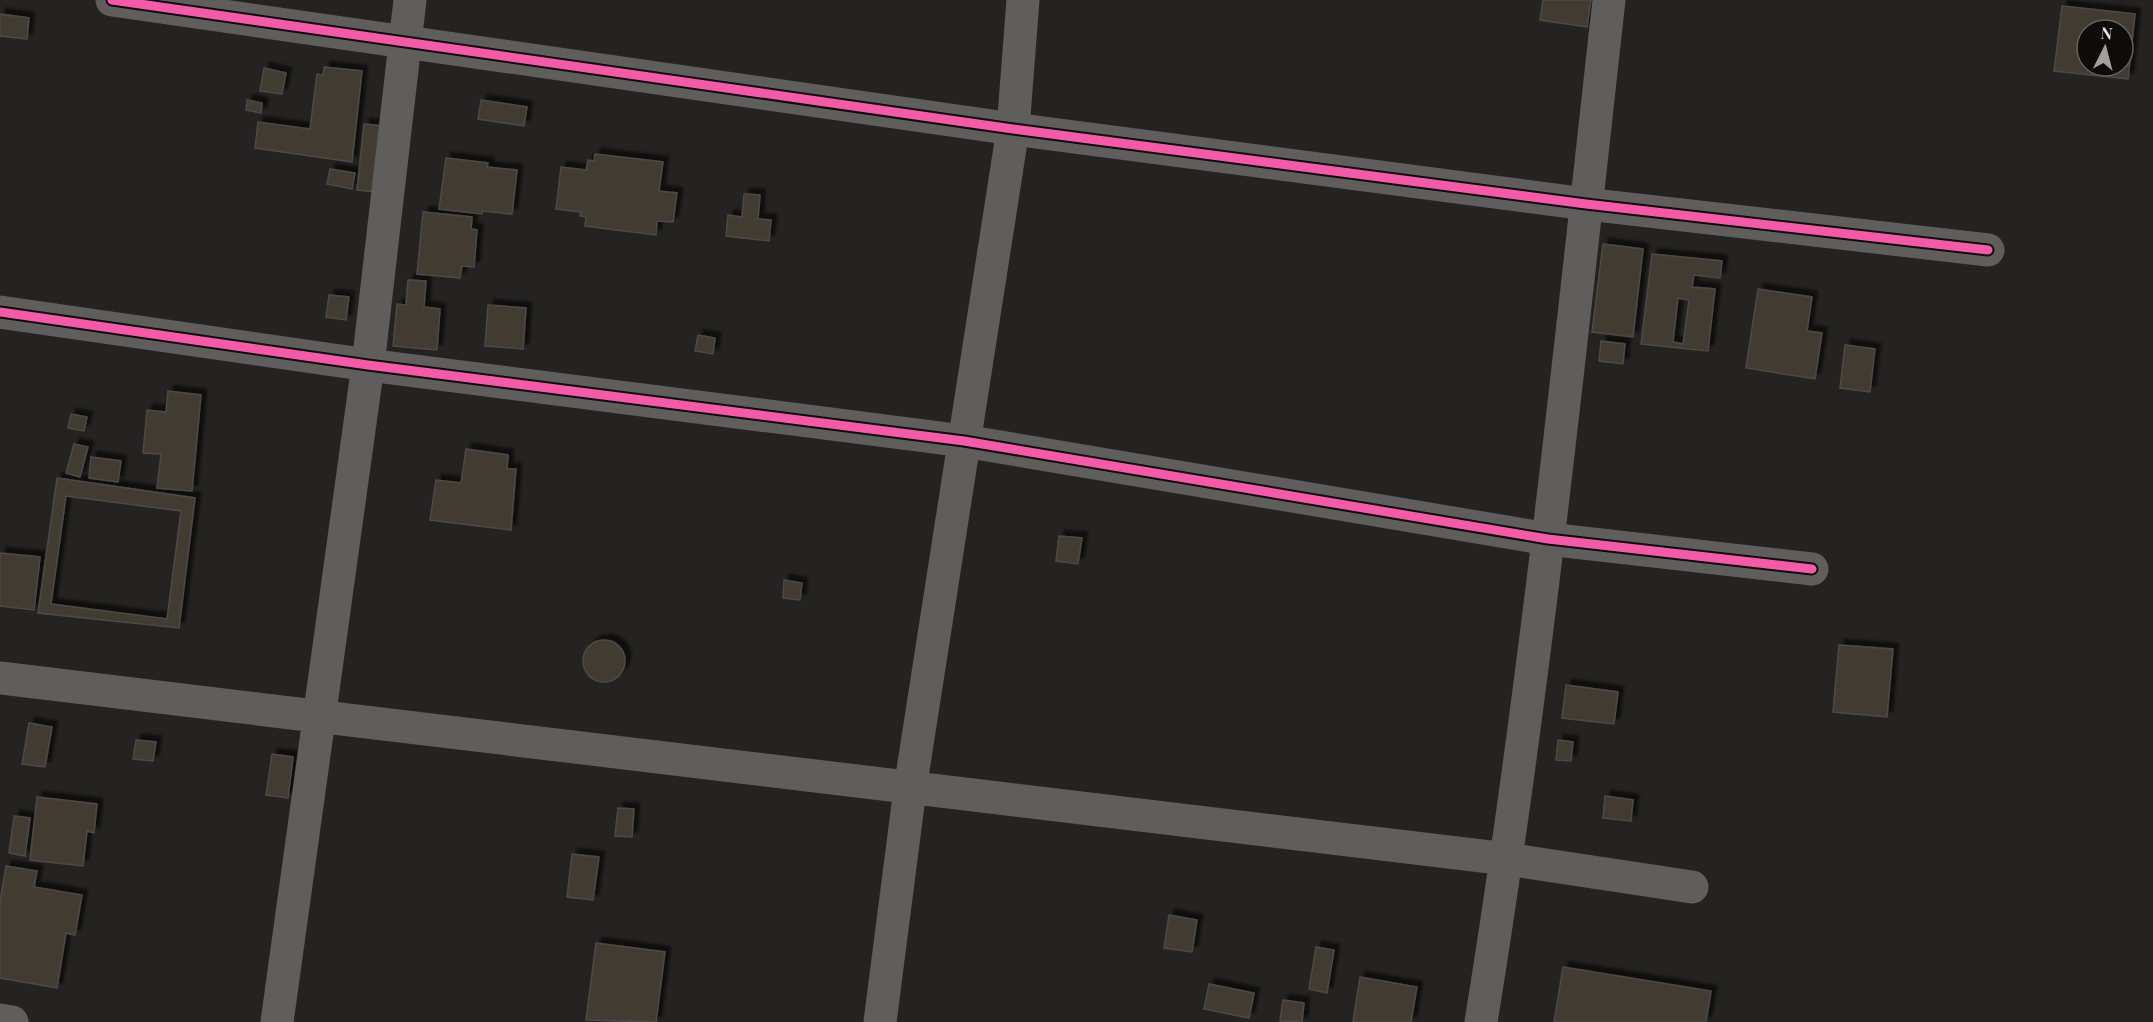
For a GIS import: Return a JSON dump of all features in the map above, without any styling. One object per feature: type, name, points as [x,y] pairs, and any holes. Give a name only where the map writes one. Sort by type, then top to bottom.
[{"type":"street","points":[[112,0],[1013,129],[1586,204],[1988,250]]},
{"type":"street","points":[[277,1022],[368,365],[410,0]]},
{"type":"street","points":[[880,1022],[910,789],[1013,129],[1023,0]]},
{"type":"street","points":[[1481,1022],[1507,860],[1548,539],[1609,0]]},
{"type":"street","points":[[0,312],[368,365],[964,441],[1548,539],[1812,569]]},
{"type":"street","points":[[0,678],[321,714],[910,789],[1507,860],[1692,887]]},
{"type":"street","points":[[0,1020],[12,1022]]},
{"type":"building","points":[[1543,0],[1591,0],[1587,27],[1540,20]]},
{"type":"building","points":[[2062,6],[2135,14],[2135,18],[2075,18],[2075,73],[2054,71]]},
{"type":"building","points":[[0,14],[29,18],[27,39],[0,36]]},
{"type":"building","points":[[324,67],[362,71],[352,162],[255,148],[258,122],[310,129],[317,74],[323,75]]},
{"type":"building","points":[[264,68],[286,73],[282,94],[260,91]]},
{"type":"building","points":[[247,100],[262,103],[261,113],[246,110]]},
{"type":"building","points":[[481,100],[527,107],[524,126],[478,119]]},
{"type":"building","points":[[364,124],[383,126],[376,192],[357,190]]},
{"type":"building","points":[[595,154],[663,162],[659,191],[677,193],[673,222],[657,221],[656,235],[585,226],[586,217],[580,216],[581,212],[556,209],[561,167],[586,170],[588,160],[594,161]]},
{"type":"building","points":[[446,158],[488,163],[487,167],[517,170],[512,214],[482,211],[482,214],[439,209]]},
{"type":"building","points":[[330,169],[355,173],[352,189],[327,184]]},
{"type":"building","points":[[744,194],[760,195],[758,219],[771,220],[769,241],[726,236],[728,215],[742,217]]},
{"type":"building","points":[[423,212],[472,217],[471,229],[477,230],[474,267],[462,266],[460,278],[417,274]]},
{"type":"building","points":[[1603,244],[1643,249],[1633,337],[1592,332]]},
{"type":"building","points":[[1652,254],[1722,261],[1720,278],[1694,275],[1692,287],[1715,289],[1708,351],[1641,344]],"holes":[[[1678,298],[1689,300],[1683,344],[1673,342]]]},
{"type":"building","points":[[408,280],[426,281],[424,307],[440,309],[437,350],[393,346],[397,304],[406,305]]},
{"type":"building","points":[[1758,289],[1812,297],[1807,331],[1822,333],[1815,379],[1746,368]]},
{"type":"building","points":[[329,295],[349,297],[346,320],[326,317]]},
{"type":"building","points":[[488,305],[526,308],[523,349],[485,346]]},
{"type":"building","points":[[698,335],[715,338],[713,354],[695,351]]},
{"type":"building","points":[[1601,341],[1625,344],[1623,364],[1599,361]]},
{"type":"building","points":[[1845,345],[1875,349],[1870,392],[1840,388]]},
{"type":"building","points":[[168,391],[201,395],[192,491],[157,488],[161,454],[143,453],[147,410],[166,412]]},
{"type":"building","points":[[71,414],[87,417],[84,431],[68,428]]},
{"type":"building","points":[[74,444],[88,447],[80,477],[66,473]]},
{"type":"building","points":[[466,449],[508,455],[507,469],[516,469],[511,530],[430,520],[436,480],[461,483]]},
{"type":"building","points":[[91,457],[121,461],[118,482],[89,478]]},
{"type":"building","points":[[57,478],[195,498],[179,628],[38,613]]},
{"type":"building","points":[[66,496],[181,511],[167,619],[51,604]]},
{"type":"building","points":[[1059,536],[1082,538],[1078,564],[1056,561]]},
{"type":"building","points":[[0,553],[40,557],[34,610],[0,606]]},
{"type":"building","points":[[784,580],[802,583],[800,600],[783,598]]},
{"type":"building","points":[[604,640],[618,647],[625,661],[618,675],[604,682],[590,675],[583,661],[590,647]]},
{"type":"building","points":[[1839,645],[1893,649],[1887,717],[1833,712]]},
{"type":"building","points":[[1566,685],[1618,692],[1614,724],[1562,718]]},
{"type":"building","points":[[29,723],[52,727],[45,767],[22,764]]},
{"type":"building","points":[[136,740],[156,742],[153,761],[133,759]]},
{"type":"building","points":[[1558,740],[1573,742],[1571,761],[1556,760]]},
{"type":"building","points":[[272,754],[293,757],[288,798],[266,795]]},
{"type":"building","points":[[1605,796],[1633,800],[1631,821],[1603,818]]},
{"type":"building","points":[[37,797],[97,804],[94,833],[87,831],[83,866],[30,860]]},
{"type":"building","points":[[618,808],[634,809],[632,837],[615,836]]},
{"type":"building","points":[[14,816],[30,818],[25,856],[9,853]]},
{"type":"building","points":[[572,854],[599,857],[593,900],[567,897]]},
{"type":"building","points":[[6,866],[37,871],[34,887],[82,895],[75,935],[66,933],[57,988],[0,978],[0,901]]},
{"type":"building","points":[[1169,915],[1197,920],[1192,952],[1164,948]]},
{"type":"building","points":[[596,943],[665,952],[656,1022],[586,1020]]},
{"type":"building","points":[[1316,947],[1334,950],[1327,993],[1309,989]]},
{"type":"building","points":[[1563,967],[1711,991],[1706,1022],[1554,1022]]},
{"type":"building","points":[[1360,977],[1417,987],[1411,1022],[1353,1022]]},
{"type":"building","points":[[1209,984],[1254,993],[1249,1018],[1204,1009]]},
{"type":"building","points":[[1283,1000],[1304,1003],[1302,1022],[1280,1021]]},
{"type":"cycle path","points":[[112,0],[1013,129],[1586,204],[1988,250]]},
{"type":"cycle path","points":[[0,312],[368,365],[964,441],[1548,539],[1812,569]]}]
